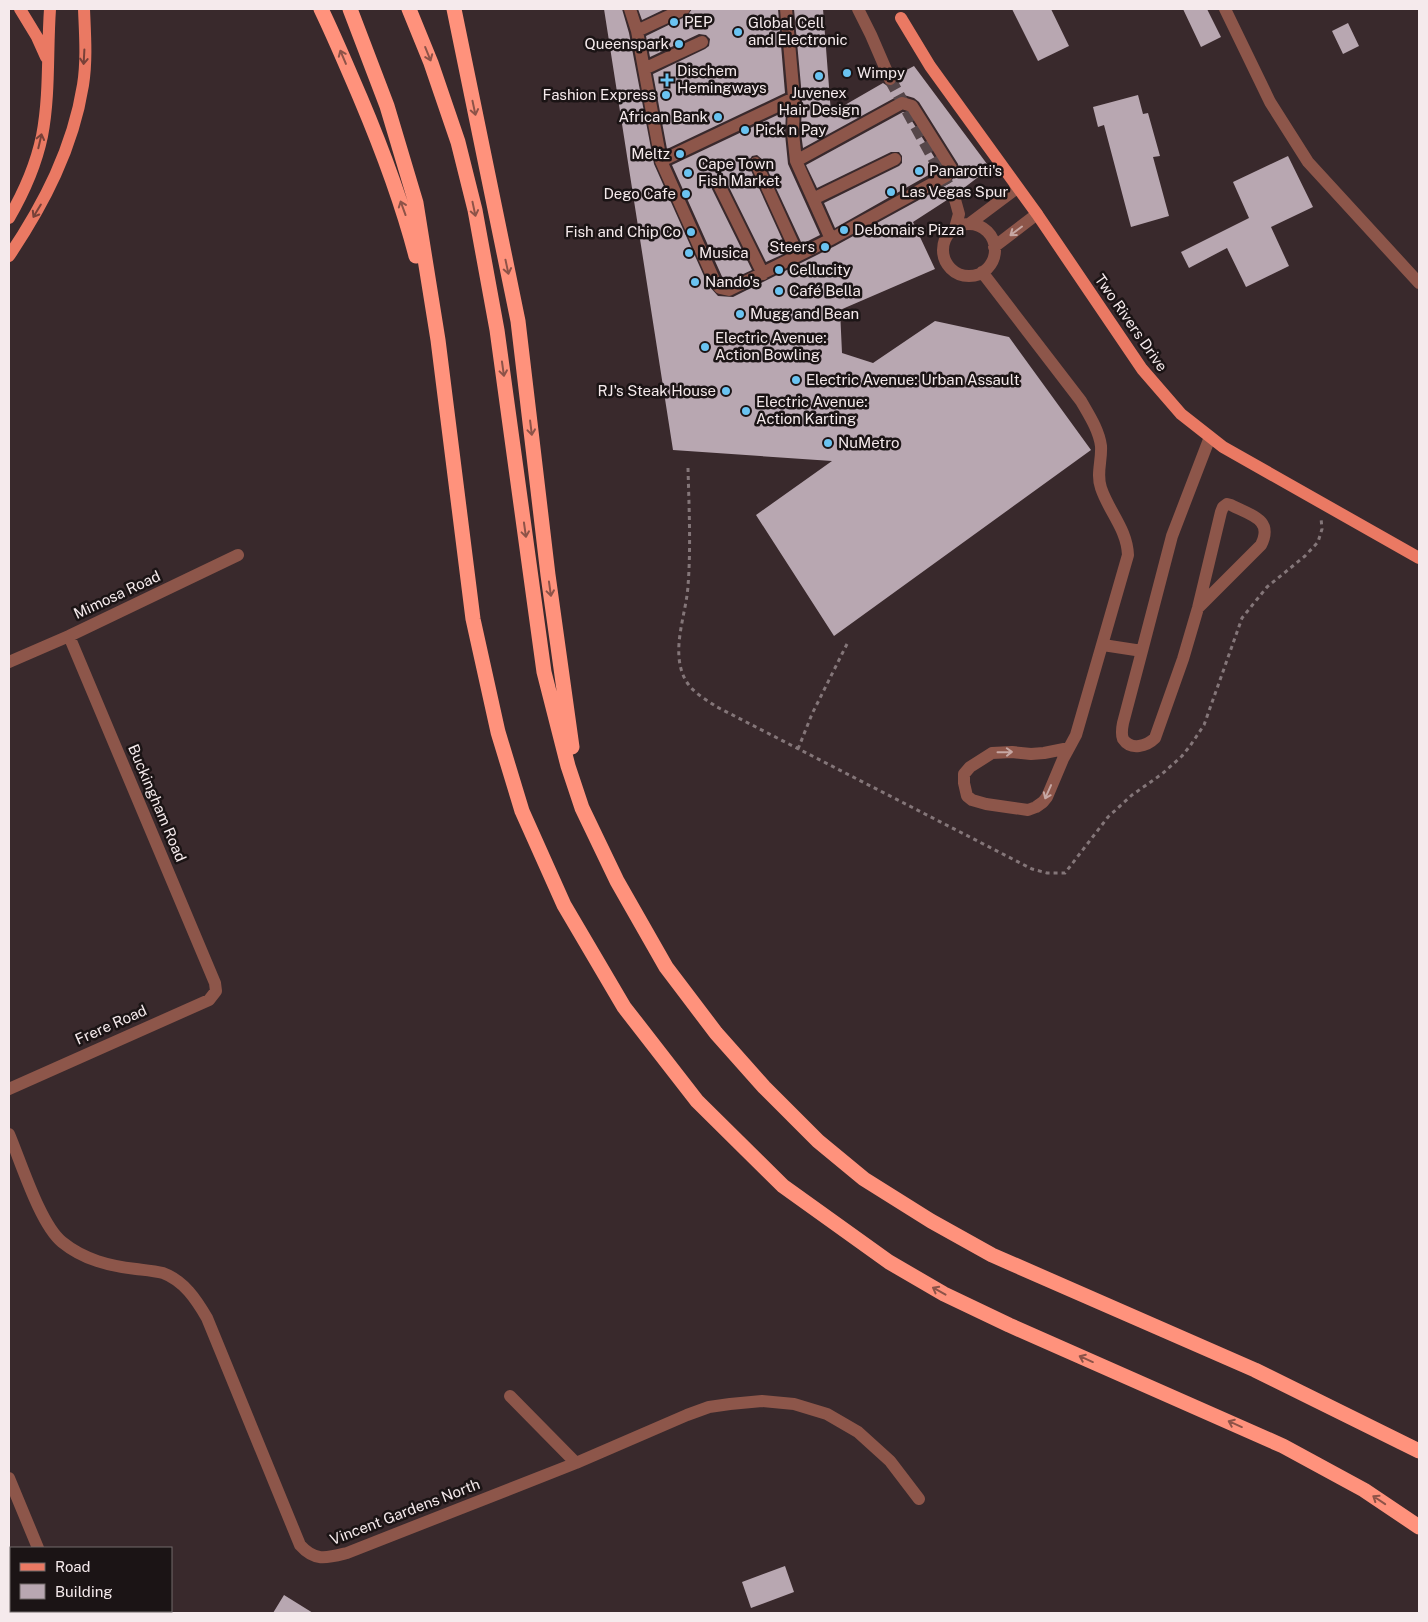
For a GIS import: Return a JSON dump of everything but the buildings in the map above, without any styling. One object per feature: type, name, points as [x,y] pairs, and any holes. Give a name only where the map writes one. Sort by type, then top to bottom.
[{"type":"highway","points":[[321,9],[370,121],[405,214],[438,340]]},
{"type":"highway","points":[[350,9],[387,106],[416,203],[438,340],[473,619],[498,732],[522,812],[564,905],[624,1007],[697,1101],[783,1186],[889,1262],[944,1294],[1009,1325],[1283,1446],[1364,1490],[1419,1527]]},
{"type":"highway","points":[[410,9],[458,142],[475,210],[497,330],[544,672],[568,766],[582,808],[617,881],[666,967],[710,1026],[764,1087],[818,1141],[864,1179],[931,1221],[992,1255],[1255,1370],[1419,1451]]},
{"type":"highway","points":[[454,9],[518,321],[565,702],[582,808]]},
{"type":"main road","points":[[20,9],[37,37],[47,60]]},
{"type":"main road","points":[[9,218],[29,179],[42,135],[46,100],[50,9]]},
{"type":"main road","points":[[9,256],[43,201],[61,163],[74,126],[83,84],[85,50],[84,9]]},
{"type":"main road","name":"Two Rivers Drive","points":[[901,18],[930,66],[1017,188],[1038,214],[1142,369],[1181,414],[1210,437],[1262,470],[1419,558]]},
{"type":"street","points":[[630,9],[637,31],[661,161],[715,282],[720,288],[729,290],[831,239],[946,176],[951,168],[912,106],[902,103],[796,161]]},
{"type":"street","points":[[637,31],[684,9]]},
{"type":"street","points":[[786,9],[794,98],[793,133],[796,161],[831,239]]},
{"type":"street","points":[[858,9],[890,78]]},
{"type":"street","points":[[1225,9],[1270,102],[1308,162],[1419,283]]},
{"type":"street","points":[[644,70],[702,42]]},
{"type":"street","points":[[661,161],[794,98]]},
{"type":"street","points":[[813,199],[895,159]]},
{"type":"street","points":[[756,163],[798,255]]},
{"type":"street","points":[[718,183],[763,274]]},
{"type":"street","points":[[955,228],[969,224],[1017,188]]},
{"type":"street","points":[[954,196],[959,214],[955,228],[945,239],[943,253],[949,266],[961,274],[976,275],[982,272],[992,261],[994,247],[988,233],[976,225],[969,224]]},
{"type":"street","points":[[994,247],[1038,214]]},
{"type":"street","points":[[982,272],[1081,401],[1100,439],[1101,449],[1098,473],[1100,487],[1123,529],[1128,543],[1128,555],[1076,735],[1043,802],[1028,810],[986,804],[972,800],[967,796],[964,774],[970,767],[992,753],[1044,754],[1069,748]]},
{"type":"street","points":[[1198,608],[1261,545],[1266,532],[1264,525],[1259,520],[1231,505],[1226,504],[1223,507],[1198,608],[1183,659],[1154,738],[1144,746],[1130,744],[1124,740],[1122,734],[1123,723],[1172,536],[1210,437]]},
{"type":"street","name":"Mimosa Road","points":[[9,662],[69,636],[238,555]]},
{"type":"street","name":"Buckingham Road","points":[[69,636],[215,983]]},
{"type":"street","points":[[1103,645],[1142,651]]},
{"type":"street","name":"Frere Road","points":[[9,1089],[209,1000],[216,991],[215,983]]},
{"type":"street","name":"Vincent Gardens North","points":[[9,1134],[44,1217],[52,1231],[62,1242],[81,1255],[108,1266],[162,1273],[181,1284],[194,1296],[207,1318],[300,1545],[314,1557],[326,1558],[347,1553],[576,1463],[687,1415],[710,1407],[762,1401],[794,1404],[827,1414],[858,1432],[890,1460],[918,1499]]},
{"type":"street","points":[[510,1396],[576,1463]]},
{"type":"street","points":[[9,1478],[38,1547]]},
{"type":"path","points":[[688,468],[690,526],[688,588],[679,660],[684,677],[696,692],[717,707],[798,749],[1032,869],[1047,874],[1065,873],[1108,817],[1132,795],[1162,774],[1190,746],[1204,725],[1242,618],[1267,587],[1305,556],[1318,542],[1322,528],[1320,514],[1312,498]]},
{"type":"path","points":[[798,749],[812,714],[848,642]]},
{"type":"tunnel","points":[[890,79],[954,196]]},
{"type":"place","name":"PEP","points":[[674,22]]},
{"type":"place","name":"Global Cell and Electronic","points":[[738,32]]},
{"type":"place","name":"Queenspark","points":[[679,44]]},
{"type":"place","name":"Wimpy","points":[[847,73]]},
{"type":"place","name":"Juvenex Hair Design","points":[[819,76]]},
{"type":"place","name":"Dischem Hemingways","points":[[667,80]]},
{"type":"place","name":"Fashion Express","points":[[666,95]]},
{"type":"place","name":"African Bank","points":[[718,117]]},
{"type":"place","name":"Pick n Pay","points":[[745,130]]},
{"type":"place","name":"Meltz","points":[[680,154]]},
{"type":"place","name":"Panarotti's","points":[[919,171]]},
{"type":"place","name":"Cape Town Fish Market","points":[[688,173]]},
{"type":"place","name":"Las Vegas Spur","points":[[891,192]]},
{"type":"place","name":"Dego Cafe","points":[[686,194]]},
{"type":"place","name":"Debonairs Pizza","points":[[844,230]]},
{"type":"place","name":"Fish and Chip Co","points":[[691,232]]},
{"type":"place","name":"Steers","points":[[825,247]]},
{"type":"place","name":"Musica","points":[[689,253]]},
{"type":"place","name":"Cellucity","points":[[779,270]]},
{"type":"place","name":"Nando's","points":[[695,282]]},
{"type":"place","name":"Café Bella","points":[[779,291]]},
{"type":"place","name":"Mugg and Bean","points":[[740,314]]},
{"type":"place","name":"Electric Avenue: Action Bowling","points":[[705,347]]},
{"type":"place","name":"Electric Avenue: Urban Assault","points":[[796,380]]},
{"type":"place","name":"RJ's Steak House","points":[[726,391]]},
{"type":"place","name":"Electric Avenue: Action Karting","points":[[746,411]]},
{"type":"place","name":"NuMetro","points":[[828,443]]}]
